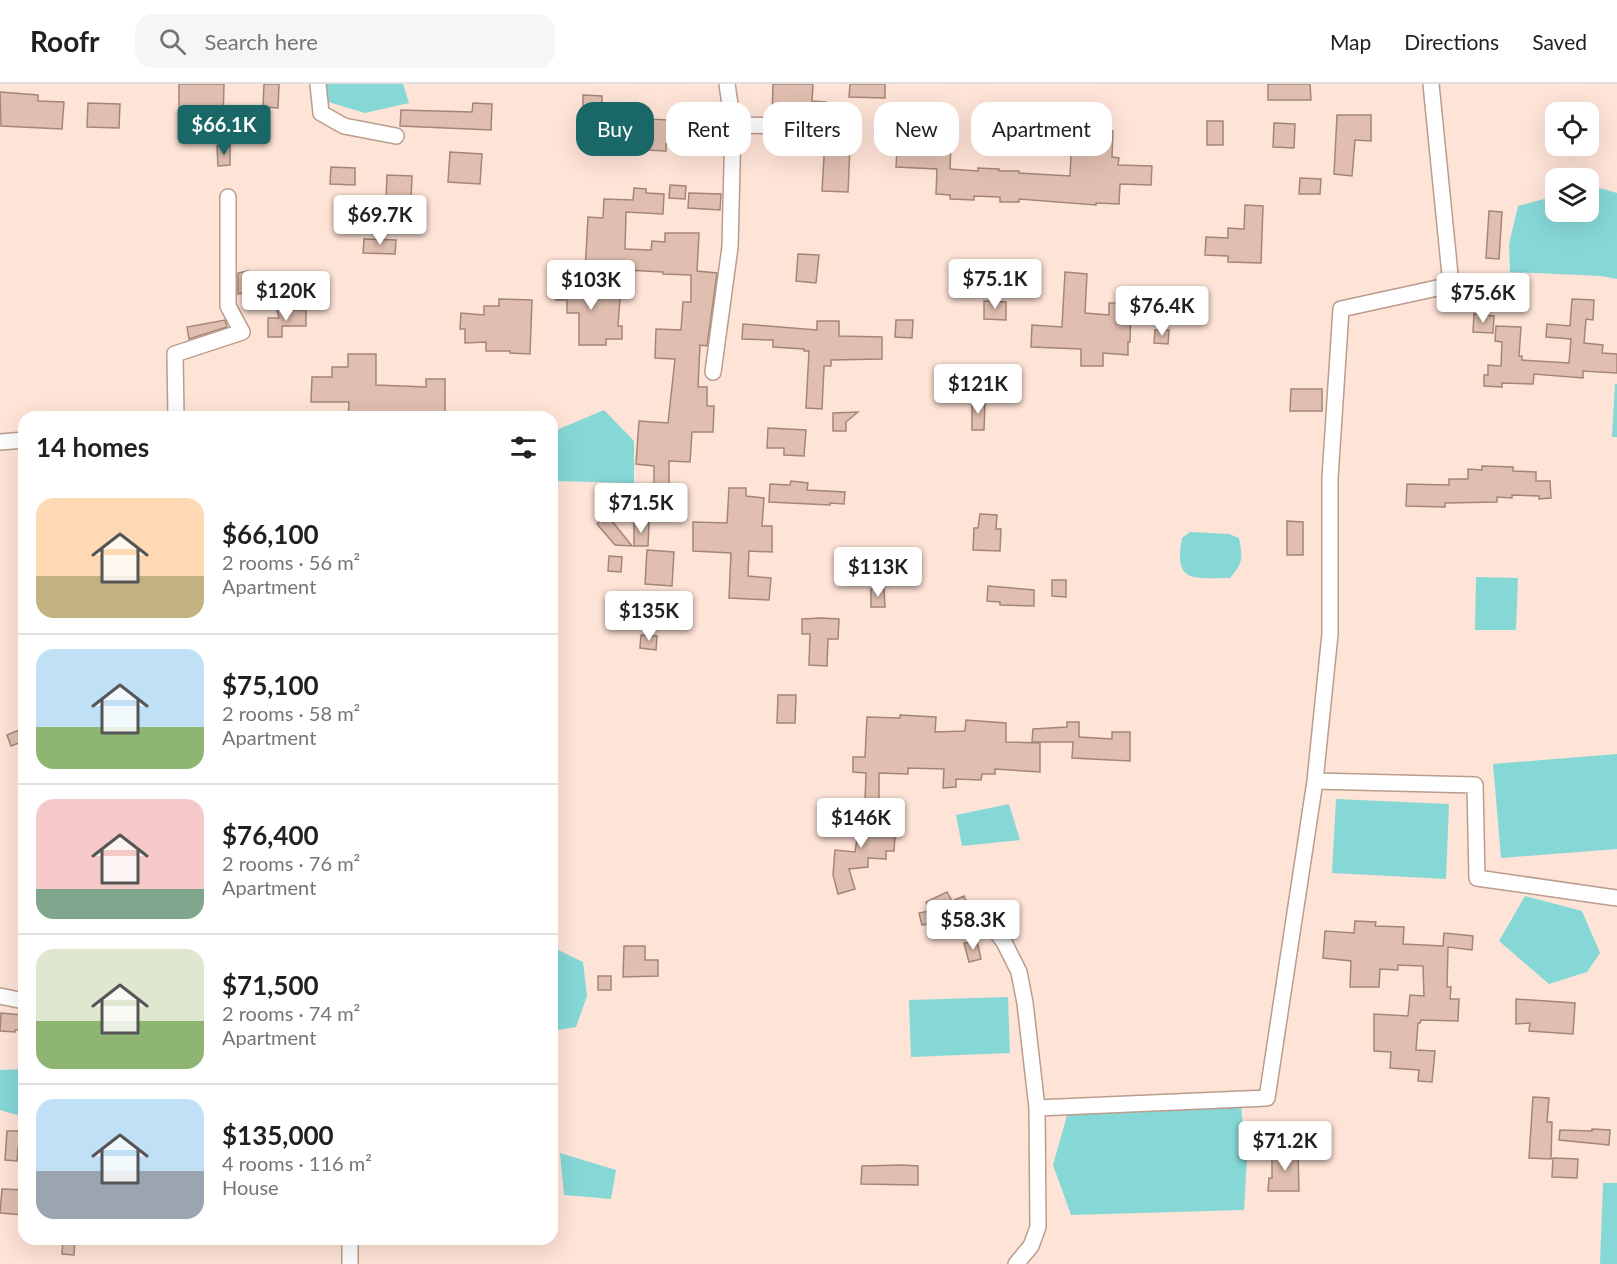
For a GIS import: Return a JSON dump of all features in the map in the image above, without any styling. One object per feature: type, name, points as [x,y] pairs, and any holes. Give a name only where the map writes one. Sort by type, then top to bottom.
[{"type":"street","points":[[318,84],[321,113],[344,126],[396,136]]},
{"type":"street","points":[[727,84],[730,102]]},
{"type":"street","points":[[1037,1108],[1267,1098],[1315,781],[1330,634],[1330,478],[1341,309],[1451,285],[1431,84]]},
{"type":"street","points":[[713,372],[730,247],[732,156]]},
{"type":"street","points":[[176,411],[175,354],[242,332],[228,306],[228,197]]},
{"type":"street","points":[[0,442],[18,440]]},
{"type":"street","points":[[1315,781],[1475,785],[1477,878],[1617,898]]},
{"type":"street","points":[[984,915],[1004,942],[1019,972],[1026,1003],[1037,1108],[1038,1227],[1031,1246],[1016,1264]]},
{"type":"street","points":[[0,996],[18,1000]]},
{"type":"street","points":[[350,1245],[350,1264]]},
{"type":"water","points":[[327,84],[403,84],[409,103],[365,113],[325,101]]},
{"type":"water","points":[[1599,188],[1617,193],[1617,279],[1601,276],[1510,272],[1509,244],[1518,206],[1545,199],[1545,222],[1599,222]]},
{"type":"water","points":[[1615,384],[1617,384],[1617,437],[1612,437]]},
{"type":"water","points":[[604,410],[634,441],[634,483],[558,481],[558,429]]},
{"type":"water","points":[[1190,532],[1229,534],[1239,538],[1241,560],[1230,578],[1197,577],[1184,571],[1180,553],[1182,538]]},
{"type":"water","points":[[1476,577],[1518,578],[1516,630],[1475,630]]},
{"type":"water","points":[[1617,754],[1617,849],[1501,858],[1493,764]]},
{"type":"water","points":[[1336,799],[1449,804],[1446,879],[1332,873]]},
{"type":"water","points":[[1009,804],[1020,840],[962,846],[956,815]]},
{"type":"water","points":[[1525,896],[1582,911],[1600,953],[1587,972],[1549,984],[1499,941]]},
{"type":"water","points":[[558,950],[583,962],[587,996],[576,1027],[558,1030]]},
{"type":"water","points":[[1008,997],[1010,1053],[911,1057],[909,1000]]},
{"type":"water","points":[[18,1069],[18,1115],[0,1110],[0,1070]]},
{"type":"water","points":[[1241,1107],[1247,1158],[1244,1210],[1071,1215],[1053,1165],[1068,1112]]},
{"type":"water","points":[[560,1153],[616,1170],[611,1199],[564,1195]]},
{"type":"water","points":[[1603,1183],[1617,1183],[1617,1264],[1600,1264]]},
{"type":"building","points":[[179,84],[224,84],[223,120],[200,119],[200,127],[179,127]]},
{"type":"building","points":[[264,84],[279,84],[278,108],[263,107]]},
{"type":"building","points":[[773,84],[813,84],[812,101],[826,102],[772,102]]},
{"type":"building","points":[[850,84],[885,84],[885,98],[849,97]]},
{"type":"building","points":[[1268,84],[1310,84],[1311,100],[1268,100]]},
{"type":"building","points":[[0,92],[38,95],[38,101],[64,102],[62,129],[1,126]]},
{"type":"building","points":[[583,95],[602,96],[602,102],[583,102]]},
{"type":"building","points":[[88,103],[120,104],[119,128],[87,127]]},
{"type":"building","points":[[473,103],[492,104],[491,130],[400,126],[401,110],[472,112]]},
{"type":"building","points":[[1337,115],[1371,115],[1371,141],[1355,140],[1352,176],[1334,174]]},
{"type":"building","points":[[654,119],[666,120],[666,151],[654,150]]},
{"type":"building","points":[[1207,121],[1223,121],[1223,145],[1207,145]]},
{"type":"building","points":[[1274,123],[1295,124],[1294,148],[1273,147]]},
{"type":"building","points":[[1112,131],[1113,131],[1112,157],[1119,158],[1118,165],[1152,166],[1151,185],[1120,184],[1119,204],[1096,203],[1096,205],[1019,199],[1019,202],[1000,202],[1000,197],[974,196],[974,200],[950,199],[950,195],[936,194],[937,169],[896,167],[897,156],[950,156],[950,169],[978,171],[978,168],[999,169],[999,171],[1019,171],[1019,173],[1070,176],[1071,156],[1112,156]]},
{"type":"building","points":[[217,146],[230,146],[230,165],[218,166]]},
{"type":"building","points":[[450,152],[482,154],[480,184],[448,182]]},
{"type":"building","points":[[824,156],[850,156],[848,192],[822,191]]},
{"type":"building","points":[[331,167],[355,168],[355,185],[330,184]]},
{"type":"building","points":[[387,175],[412,176],[411,201],[386,200]]},
{"type":"building","points":[[1300,178],[1321,179],[1320,194],[1299,194]]},
{"type":"building","points":[[670,185],[686,186],[685,199],[669,198]]},
{"type":"building","points":[[634,188],[646,189],[646,193],[664,194],[663,214],[626,212],[625,249],[651,250],[652,241],[665,242],[665,233],[699,233],[697,271],[717,273],[707,346],[700,345],[698,387],[707,387],[707,406],[714,406],[713,432],[692,432],[690,462],[669,461],[669,489],[654,489],[654,466],[636,464],[639,421],[668,423],[675,359],[655,358],[656,329],[681,330],[683,302],[691,302],[691,275],[607,269],[607,273],[585,272],[588,217],[603,218],[604,199],[633,200]]},
{"type":"building","points":[[689,193],[721,194],[720,210],[688,208]]},
{"type":"building","points":[[1245,205],[1263,206],[1261,263],[1228,262],[1228,256],[1205,255],[1206,237],[1228,238],[1228,228],[1244,229]]},
{"type":"building","points":[[1489,211],[1502,212],[1499,259],[1486,258]]},
{"type":"building","points":[[364,239],[396,240],[395,254],[363,253]]},
{"type":"building","points":[[798,254],[819,255],[816,283],[796,281]]},
{"type":"building","points":[[248,271],[252,291],[238,294],[238,273]]},
{"type":"building","points":[[1065,272],[1087,274],[1085,313],[1109,315],[1109,303],[1131,303],[1128,355],[1103,353],[1103,366],[1081,366],[1081,349],[1031,347],[1032,325],[1062,327]]},
{"type":"building","points":[[557,277],[594,278],[593,296],[620,298],[618,326],[622,326],[622,339],[606,339],[606,345],[579,345],[579,313],[567,313],[567,300],[556,300]]},
{"type":"building","points":[[499,299],[532,300],[530,354],[486,351],[486,342],[465,343],[465,329],[460,329],[461,313],[484,315],[484,306],[499,306]]},
{"type":"building","points":[[1572,299],[1594,300],[1593,320],[1586,319],[1584,343],[1603,345],[1602,353],[1617,354],[1617,373],[1583,371],[1583,378],[1534,374],[1533,384],[1502,383],[1502,387],[1484,386],[1484,375],[1488,375],[1488,365],[1501,366],[1502,342],[1495,341],[1496,326],[1521,327],[1519,356],[1522,356],[1522,360],[1569,363],[1571,339],[1546,337],[1547,324],[1570,326]]},
{"type":"building","points":[[984,301],[1006,302],[1006,320],[984,319]]},
{"type":"building","points":[[277,310],[306,310],[306,326],[282,326],[282,337],[268,337],[268,318],[279,318]]},
{"type":"building","points":[[1474,314],[1494,316],[1493,333],[1473,332]]},
{"type":"building","points":[[225,320],[227,327],[189,339],[187,327]]},
{"type":"building","points":[[896,320],[913,320],[912,338],[895,337]]},
{"type":"building","points":[[817,321],[839,321],[839,336],[882,337],[882,359],[831,360],[831,366],[824,366],[822,409],[806,408],[809,351],[773,347],[773,340],[742,339],[743,324],[817,330]]},
{"type":"building","points":[[1155,330],[1169,330],[1168,344],[1154,343]]},
{"type":"building","points":[[348,354],[376,354],[376,385],[426,387],[426,379],[445,379],[445,411],[348,411],[349,402],[311,402],[312,377],[332,377],[332,367],[348,367]]},
{"type":"building","points":[[1291,389],[1322,389],[1322,411],[1290,411]]},
{"type":"building","points":[[972,401],[985,401],[984,430],[972,430]]},
{"type":"building","points":[[858,412],[846,422],[846,431],[833,431],[833,413]]},
{"type":"building","points":[[768,428],[806,430],[804,456],[784,455],[784,448],[767,448]]},
{"type":"building","points":[[1482,466],[1513,467],[1513,471],[1536,472],[1536,481],[1550,481],[1551,498],[1539,499],[1539,496],[1512,495],[1512,498],[1497,497],[1497,502],[1445,503],[1445,507],[1406,506],[1407,484],[1449,485],[1449,479],[1468,479],[1468,469],[1482,470]]},
{"type":"building","points":[[791,481],[808,483],[807,490],[845,492],[844,504],[769,502],[770,484],[790,485]]},
{"type":"building","points":[[729,488],[746,488],[746,496],[764,498],[762,526],[772,526],[772,552],[749,551],[748,576],[771,578],[769,600],[729,598],[731,553],[693,551],[693,522],[727,523]]},
{"type":"building","points":[[980,514],[997,515],[996,529],[1001,529],[1000,551],[973,550],[974,528],[978,528]]},
{"type":"building","points":[[607,515],[632,546],[615,545],[597,524]]},
{"type":"building","points":[[1287,521],[1303,522],[1303,555],[1287,555]]},
{"type":"building","points":[[634,522],[649,522],[648,546],[634,546]]},
{"type":"building","points":[[647,550],[674,552],[672,586],[645,584]]},
{"type":"building","points":[[609,556],[622,557],[621,572],[608,571]]},
{"type":"building","points":[[1052,580],[1066,580],[1066,597],[1052,596]]},
{"type":"building","points":[[988,586],[1034,590],[1034,606],[1000,605],[1000,602],[987,601]]},
{"type":"building","points":[[871,589],[884,589],[885,607],[871,607]]},
{"type":"building","points":[[614,599],[630,600],[628,625],[614,624]]},
{"type":"building","points":[[802,619],[839,619],[838,639],[828,639],[827,666],[809,665],[810,634],[802,634]]},
{"type":"building","points":[[641,635],[657,636],[656,650],[640,648]]},
{"type":"building","points":[[778,695],[796,695],[795,723],[777,723]]},
{"type":"building","points":[[900,715],[936,717],[935,732],[965,731],[966,720],[1006,723],[1006,742],[1040,743],[1040,772],[995,769],[995,774],[982,774],[981,780],[956,779],[956,787],[943,788],[944,769],[908,768],[908,774],[879,773],[879,802],[865,801],[866,773],[853,772],[853,757],[865,757],[867,717],[900,718]]},
{"type":"building","points":[[1067,722],[1079,722],[1079,737],[1112,739],[1112,732],[1130,732],[1130,761],[1072,758],[1073,742],[1032,742],[1033,729],[1067,727]]},
{"type":"building","points":[[18,730],[18,743],[11,746],[7,735]]},
{"type":"building","points":[[857,804],[876,805],[875,834],[895,836],[894,851],[886,851],[886,859],[868,858],[868,867],[849,869],[855,889],[838,894],[833,875],[835,850],[855,852],[859,825],[856,825]]},
{"type":"building","points":[[947,892],[952,901],[964,896],[970,910],[947,920],[922,925],[919,913],[930,911],[926,902]]},
{"type":"building","points":[[1355,921],[1376,922],[1375,926],[1404,927],[1403,944],[1443,946],[1444,933],[1473,936],[1472,950],[1448,947],[1447,987],[1451,987],[1450,999],[1459,999],[1458,1021],[1421,1020],[1418,1023],[1416,1050],[1435,1051],[1432,1082],[1418,1081],[1419,1070],[1390,1068],[1391,1052],[1374,1051],[1374,1014],[1408,1016],[1410,995],[1424,996],[1423,966],[1398,965],[1398,970],[1380,969],[1379,987],[1350,987],[1351,961],[1323,958],[1325,931],[1354,933]]},
{"type":"building","points":[[977,941],[981,959],[969,962],[964,943]]},
{"type":"building","points":[[624,946],[645,946],[645,960],[658,960],[658,976],[623,977]]},
{"type":"building","points":[[598,976],[611,976],[611,990],[598,990]]},
{"type":"building","points":[[1516,999],[1575,1003],[1573,1034],[1529,1031],[1530,1023],[1516,1024]]},
{"type":"building","points":[[1,1013],[18,1015],[18,1030],[15,1032],[0,1031]]},
{"type":"building","points":[[1533,1097],[1549,1098],[1547,1122],[1552,1122],[1551,1159],[1529,1158]]},
{"type":"building","points":[[1592,1129],[1610,1130],[1609,1145],[1559,1140],[1560,1130],[1592,1131]]},
{"type":"building","points":[[7,1131],[18,1131],[17,1161],[5,1160]]},
{"type":"building","points":[[1272,1152],[1298,1153],[1299,1191],[1268,1191],[1269,1178],[1272,1178]]},
{"type":"building","points":[[1553,1158],[1578,1159],[1577,1178],[1552,1177]]},
{"type":"building","points":[[862,1166],[918,1166],[918,1185],[861,1184]]},
{"type":"building","points":[[2,1189],[18,1190],[18,1214],[0,1213]]},
{"type":"building","points":[[63,1245],[75,1245],[74,1255],[62,1254]]}]
